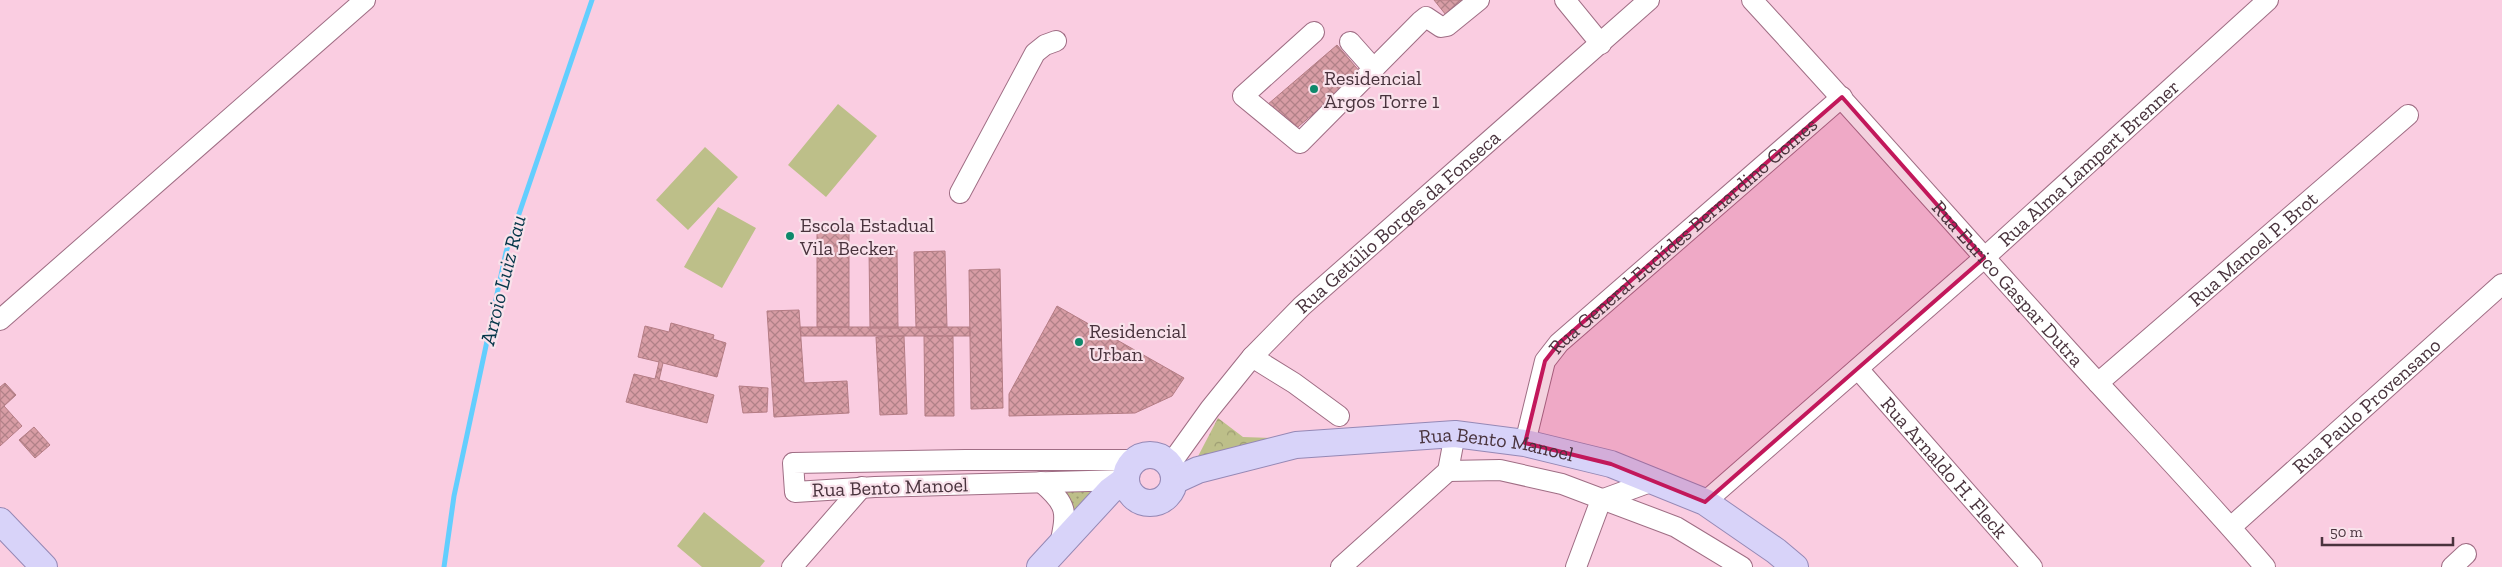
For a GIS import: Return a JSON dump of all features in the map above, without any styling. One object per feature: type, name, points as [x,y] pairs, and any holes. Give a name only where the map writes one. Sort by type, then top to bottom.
[{"type":"main road","name":"Rua Bento Manoel","points":[[1172,473],[1198,470],[1296,445],[1455,434],[1525,443],[1611,464],[1705,502],[1776,551],[1795,567]]},
{"type":"main road","points":[[1040,567],[1110,491],[1131,479],[1149,455],[1157,456],[1172,473],[1172,489],[1161,501],[1145,503],[1131,479]]},
{"type":"main road","points":[[0,521],[44,567]]},
{"type":"street","points":[[0,320],[365,0]]},
{"type":"street","points":[[1314,32],[1243,96],[1300,143],[1426,18],[1441,27],[1447,26],[1479,0]]},
{"type":"street","points":[[1564,0],[1601,44]]},
{"type":"street","name":"Rua Getúlio Borges da Fonseca","points":[[1172,473],[1210,409],[1252,357],[1302,306],[1649,0]]},
{"type":"street","name":"Rua Eurico Gaspar Dutra","points":[[1752,0],[1842,97],[1984,258],[2231,527],[2265,567]]},
{"type":"street","name":"Rua Alma Lampert Brenner","points":[[1705,502],[1984,258],[2268,0]]},
{"type":"street","points":[[960,193],[1035,53],[1045,45],[1056,41]]},
{"type":"street","points":[[1350,42],[1374,69]]},
{"type":"street","name":"Rua General Euclídes Bernardino Gomes","points":[[1525,443],[1545,361],[1559,343],[1842,97]]},
{"type":"street","name":"Rua Manoel P. Brot","points":[[2098,383],[2408,115]]},
{"type":"street","name":"Rua Paulo Provensano","points":[[2231,527],[2502,284]]},
{"type":"street","points":[[1252,357],[1294,382],[1340,416]]},
{"type":"street","name":"Rua Arnaldo H. Fleck","points":[[1858,368],[2032,567]]},
{"type":"street","points":[[1341,567],[1448,471],[1455,434]]},
{"type":"street","name":"Rua Bento Manoel","points":[[965,460],[1131,479],[862,487],[795,492],[793,463],[965,460]]},
{"type":"street","points":[[1448,471],[1500,470],[1562,484],[1676,527],[1742,567]]},
{"type":"street","points":[[1576,567],[1601,500],[1653,481]]},
{"type":"street","points":[[1041,482],[1058,499],[1066,516],[1066,538]]},
{"type":"street","points":[[792,567],[862,487]]},
{"type":"highlighted area","points":[[1842,97],[1984,258],[1705,502],[1611,464],[1525,443],[1545,361],[1559,343]]},
{"type":"green space","points":[[838,104],[877,136],[826,197],[788,165]]},
{"type":"green space","points":[[705,147],[738,177],[688,230],[656,200]]},
{"type":"green space","points":[[718,207],[756,228],[722,288],[684,267]]},
{"type":"green space","points":[[1218,418],[1243,437],[1275,438],[1195,462]]},
{"type":"green space","points":[[1052,487],[1108,487],[1068,531]]},
{"type":"green space","points":[[704,512],[765,561],[760,567],[702,567],[677,546]]},
{"type":"building","points":[[1434,0],[1465,0],[1446,15]]},
{"type":"building","name":"Residencial Argos Torre 1","points":[[1337,45],[1361,73],[1292,132],[1267,105]]},
{"type":"building","points":[[817,228],[849,228],[849,327],[817,327]]},
{"type":"building","points":[[869,249],[897,249],[898,328],[870,328]]},
{"type":"building","points":[[945,251],[947,327],[916,328],[914,252]]},
{"type":"building","points":[[1000,269],[1003,408],[971,409],[969,270]]},
{"type":"building","name":"Residencial Urban","points":[[1057,306],[1184,378],[1172,396],[1135,413],[1009,416],[1009,394]]},
{"type":"building","points":[[799,310],[804,383],[847,381],[849,413],[774,417],[767,311]]},
{"type":"building","points":[[671,323],[714,335],[713,339],[726,343],[717,377],[663,363],[659,380],[714,395],[707,423],[626,402],[634,374],[655,379],[659,362],[638,357],[645,326],[669,332]]},
{"type":"building","points":[[800,327],[970,327],[970,336],[801,336]]},
{"type":"building","points":[[904,336],[907,414],[880,415],[876,337]]},
{"type":"building","points":[[924,336],[953,336],[954,416],[925,416]]},
{"type":"building","points":[[5,383],[16,395],[4,406],[22,426],[0,446],[0,387]]},
{"type":"building","points":[[739,386],[768,388],[767,412],[743,413]]},
{"type":"building","points":[[34,427],[50,445],[35,458],[19,440]]},
{"type":"waterway","name":"Arroio Luiz Rau","points":[[444,567],[454,496],[506,252],[592,0]]},
{"type":"place","name":"Residencial Argos Torre 1","points":[[1314,89]]},
{"type":"place","name":"Escola Estadual Vila Becker","points":[[790,236]]},
{"type":"place","name":"Residencial Urban","points":[[1079,342]]}]
